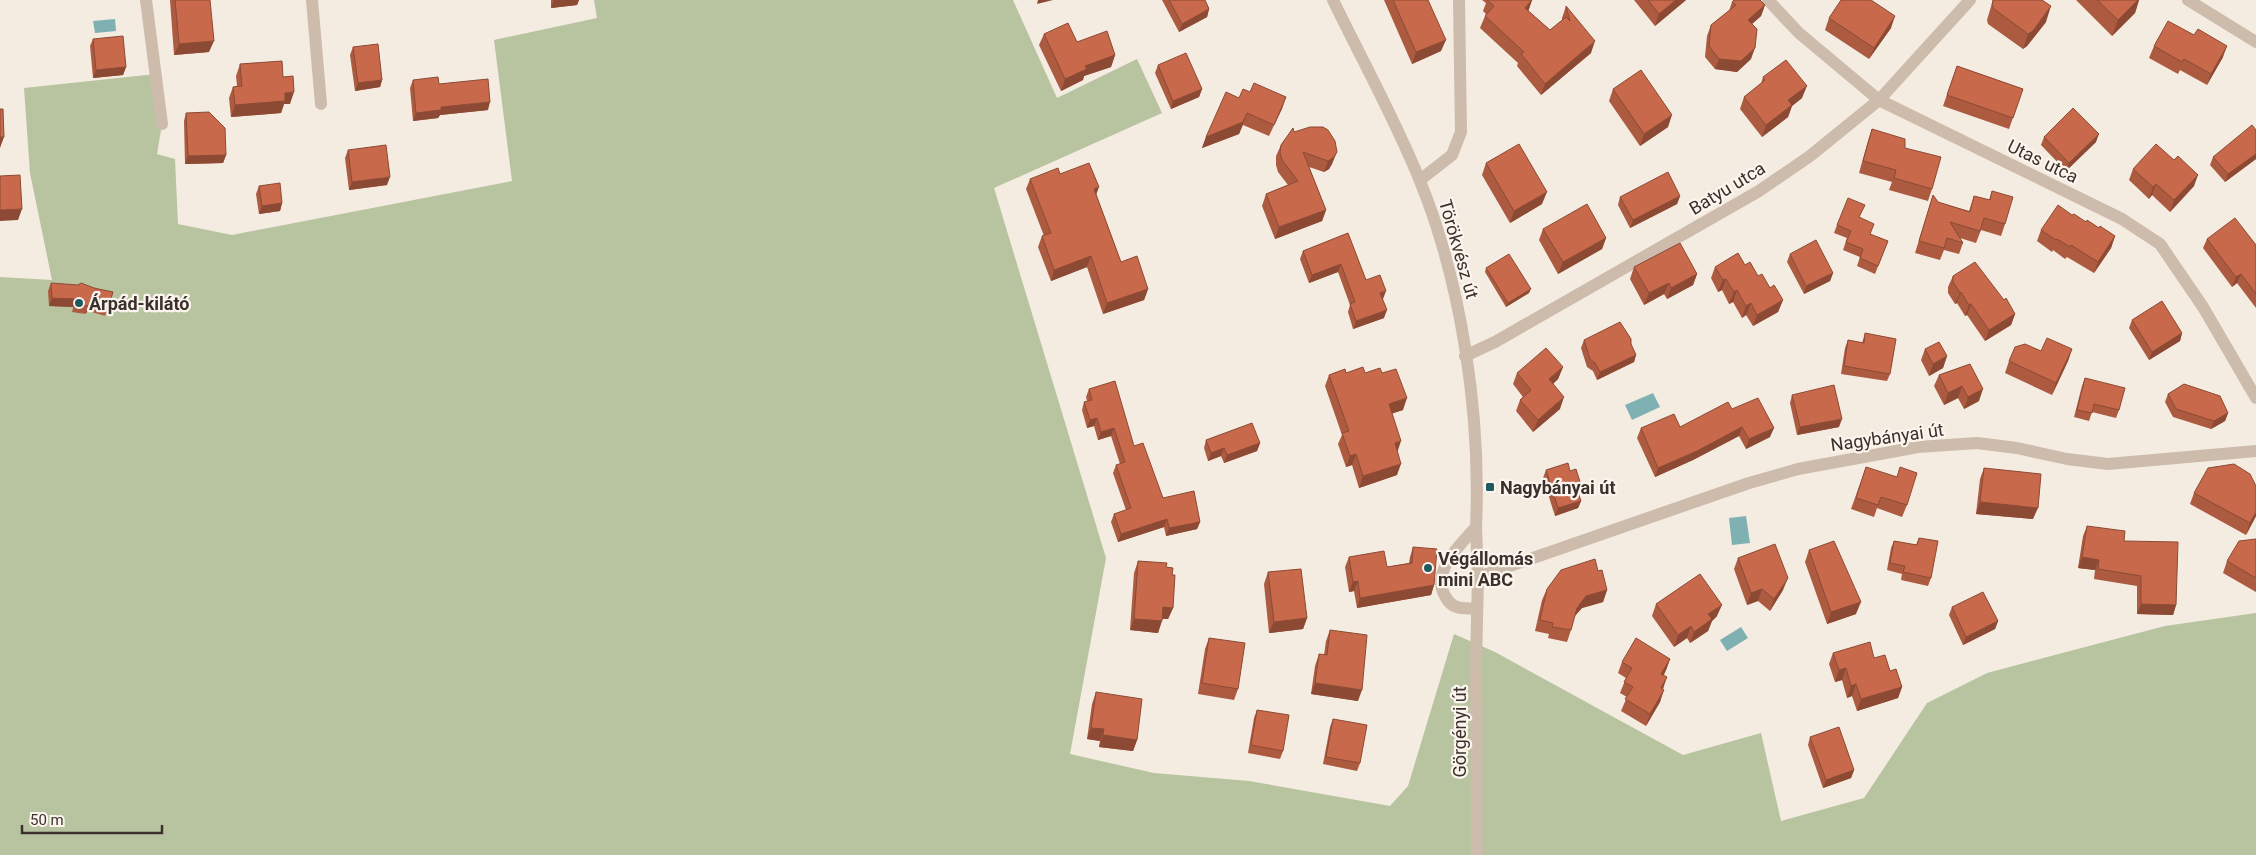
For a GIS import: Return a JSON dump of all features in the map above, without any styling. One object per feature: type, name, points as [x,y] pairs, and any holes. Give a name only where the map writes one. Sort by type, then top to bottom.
[{"type":"street","points":[[146,0],[162,124]]},
{"type":"street","points":[[312,0],[321,104]]},
{"type":"street","name":"Törökvész út","points":[[1333,0],[1420,180],[1437,228],[1450,275],[1460,321],[1473,410],[1476,463],[1477,609]]},
{"type":"street","points":[[1420,180],[1452,154],[1461,132],[1459,0]]},
{"type":"street","name":"Utas utca","points":[[1768,0],[1799,33],[1879,100],[2122,219],[2160,244],[2203,308],[2256,398]]},
{"type":"street","name":"Batyu utca","points":[[1465,356],[1495,342],[1759,190],[1810,156],[1879,100],[1970,0]]},
{"type":"street","points":[[2188,0],[2256,42]]},
{"type":"street","name":"Nagybányai út","points":[[1478,577],[1749,483],[1798,469],[1918,447],[1977,444],[2018,448],[2067,459],[2108,464],[2256,451]]},
{"type":"street","points":[[1476,527],[1448,561],[1442,575],[1441,588],[1450,604],[1477,609]]},
{"type":"street","name":"Görgényi út","points":[[1477,609],[1477,855]]},
{"type":"green space","points":[[594,0],[1013,0],[1057,98],[1137,59],[1162,113],[994,188],[1106,558],[1070,754],[1154,773],[1249,781],[1390,806],[1408,786],[1454,634],[1495,652],[1683,755],[1761,733],[1781,821],[1864,798],[1927,703],[1987,673],[2165,626],[2256,613],[2256,855],[0,855],[0,277],[52,280],[30,173],[24,88],[156,74],[162,124],[157,154],[175,159],[178,224],[232,235],[512,181],[494,40],[597,18]],"holes":[[[110,300],[105,316],[88,311],[85,314],[72,311],[73,307]]]},
{"type":"water","points":[[115,19],[116,31],[95,33],[93,21]]},
{"type":"water","points":[[1653,393],[1660,407],[1632,420],[1625,405]]},
{"type":"water","points":[[1746,516],[1750,543],[1732,545],[1729,518]]},
{"type":"water","points":[[1741,627],[1748,638],[1727,651],[1720,640]]},
{"type":"building","points":[[175,0],[210,0],[214,41],[179,44]]},
{"type":"building","points":[[1169,0],[1205,0],[1209,9],[1182,24]]},
{"type":"building","points":[[1393,0],[1428,0],[1446,40],[1416,52]]},
{"type":"building","points":[[1487,0],[1532,0],[1525,8],[1550,30],[1566,17],[1570,21],[1566,6],[1595,41],[1545,84],[1521,54],[1524,52],[1485,16],[1494,6]]},
{"type":"building","points":[[1648,0],[1676,0],[1659,14]]},
{"type":"building","points":[[1734,0],[1760,0],[1765,5],[1748,20],[1757,29],[1755,48],[1741,61],[1719,59],[1709,46],[1711,25],[1736,5],[1732,2]]},
{"type":"building","points":[[1841,0],[1871,0],[1895,16],[1874,48],[1829,18]]},
{"type":"building","points":[[1993,0],[2042,0],[2051,6],[2033,31],[2028,34],[1994,9],[1992,5]]},
{"type":"building","points":[[2097,0],[2138,0],[2118,20]]},
{"type":"building","points":[[2168,21],[2194,35],[2198,29],[2227,46],[2211,74],[2184,59],[2182,62],[2154,46]]},
{"type":"building","points":[[1068,23],[1077,42],[1107,31],[1115,55],[1085,66],[1087,69],[1065,79],[1044,34]]},
{"type":"building","points":[[123,36],[126,67],[96,70],[93,39]]},
{"type":"building","points":[[378,44],[382,80],[358,83],[353,47]]},
{"type":"building","points":[[1186,53],[1202,89],[1173,101],[1158,65]]},
{"type":"building","points":[[1786,60],[1807,86],[1788,100],[1792,105],[1766,125],[1744,97],[1765,80],[1763,77]]},
{"type":"building","points":[[282,61],[283,77],[293,76],[294,92],[285,93],[285,101],[235,105],[233,87],[242,86],[240,64]]},
{"type":"building","points":[[1957,66],[2023,89],[2013,118],[1947,95]]},
{"type":"building","points":[[1641,70],[1672,115],[1644,134],[1613,89]]},
{"type":"building","points":[[438,77],[439,84],[488,79],[490,102],[441,107],[441,110],[416,113],[413,80]]},
{"type":"building","points":[[1254,83],[1286,97],[1274,125],[1247,113],[1243,122],[1206,137],[1226,92],[1239,98],[1243,89],[1250,92]]},
{"type":"building","points":[[2073,108],[2099,134],[2069,163],[2044,137]]},
{"type":"building","points":[[0,109],[3,109],[4,137],[0,137]]},
{"type":"building","points":[[209,112],[225,128],[226,155],[188,156],[186,113]]},
{"type":"building","points":[[2252,125],[2256,130],[2256,154],[2228,174],[2213,157]]},
{"type":"building","points":[[1310,127],[1323,127],[1328,130],[1335,141],[1337,152],[1328,161],[1303,152],[1326,210],[1279,227],[1266,194],[1298,181],[1282,160],[1280,153],[1281,145],[1293,128],[1294,132]]},
{"type":"building","points":[[1872,129],[1905,139],[1905,148],[1941,157],[1932,189],[1894,178],[1896,170],[1863,161]]},
{"type":"building","points":[[1519,144],[1547,192],[1514,211],[1486,163]]},
{"type":"building","points":[[2156,144],[2174,160],[2178,156],[2198,175],[2174,200],[2156,184],[2153,187],[2133,169]]},
{"type":"building","points":[[386,145],[390,177],[352,182],[348,150]]},
{"type":"building","points":[[1089,163],[1099,187],[1094,189],[1121,262],[1137,256],[1148,289],[1107,303],[1091,256],[1054,270],[1042,236],[1051,233],[1030,179],[1058,168],[1060,174]]},
{"type":"building","points":[[1668,172],[1680,196],[1633,220],[1620,197]]},
{"type":"building","points":[[20,175],[22,209],[0,210],[0,176]]},
{"type":"building","points":[[280,183],[282,203],[262,206],[259,186]]},
{"type":"building","points":[[1992,191],[2013,197],[2005,224],[1984,218],[1980,231],[1950,222],[1963,243],[1947,238],[1944,248],[1919,241],[1933,195],[1938,202],[1970,212],[1974,196],[1990,200]]},
{"type":"building","points":[[1848,198],[1865,205],[1859,217],[1874,224],[1870,234],[1888,241],[1878,266],[1860,258],[1863,249],[1846,242],[1851,231],[1837,225]]},
{"type":"building","points":[[1587,204],[1606,238],[1563,262],[1543,229]]},
{"type":"building","points":[[2058,205],[2072,215],[2074,214],[2086,222],[2087,220],[2099,228],[2100,226],[2115,236],[2098,262],[2071,245],[2070,247],[2041,230]]},
{"type":"building","points":[[2235,218],[2256,245],[2256,294],[2241,274],[2236,277],[2207,239]]},
{"type":"building","points":[[1348,233],[1366,280],[1380,275],[1386,291],[1380,293],[1387,310],[1356,321],[1350,304],[1355,302],[1341,264],[1312,275],[1303,251]]},
{"type":"building","points":[[1816,240],[1833,273],[1806,286],[1790,254]]},
{"type":"building","points":[[1680,243],[1697,274],[1671,288],[1669,283],[1649,293],[1634,267]]},
{"type":"building","points":[[1738,253],[1745,265],[1750,262],[1758,276],[1762,274],[1770,288],[1774,285],[1783,300],[1757,315],[1751,303],[1746,306],[1737,290],[1734,292],[1715,267]]},
{"type":"building","points":[[1509,254],[1531,289],[1508,303],[1486,268]]},
{"type":"building","points":[[1975,262],[2004,300],[2006,298],[2015,314],[1989,330],[1953,282],[1953,276]]},
{"type":"building","points":[[51,283],[78,285],[81,283],[113,292],[108,308],[90,303],[88,306],[74,304],[76,299],[52,298]]},
{"type":"building","points":[[2162,301],[2182,333],[2152,352],[2132,320]]},
{"type":"building","points":[[1620,322],[1631,339],[1636,355],[1600,372],[1595,363],[1590,359],[1584,340]]},
{"type":"building","points":[[1865,333],[1896,339],[1890,374],[1844,366],[1848,340],[1864,343]]},
{"type":"building","points":[[2047,338],[2072,349],[2056,383],[2009,361],[2015,347],[2025,344],[2041,351]]},
{"type":"building","points":[[1939,342],[1947,356],[1933,364],[1925,349]]},
{"type":"building","points":[[1546,348],[1563,367],[1549,379],[1564,397],[1538,420],[1520,400],[1531,390],[1517,373]]},
{"type":"building","points":[[1970,364],[1983,389],[1968,397],[1962,386],[1948,393],[1939,375]]},
{"type":"building","points":[[1363,367],[1365,373],[1380,368],[1382,373],[1396,369],[1407,398],[1389,404],[1401,441],[1395,443],[1401,464],[1363,476],[1356,454],[1350,456],[1342,433],[1349,431],[1329,375],[1345,369],[1346,373]]},
{"type":"building","points":[[2085,378],[2125,388],[2119,410],[2094,404],[2092,413],[2077,410]]},
{"type":"building","points":[[1115,381],[1134,446],[1143,443],[1163,498],[1194,491],[1200,522],[1169,528],[1167,519],[1121,534],[1114,514],[1131,508],[1116,465],[1125,462],[1114,428],[1101,432],[1097,418],[1090,420],[1084,402],[1092,400],[1089,389]]},
{"type":"building","points":[[2184,384],[2220,396],[2228,413],[2214,421],[2176,409],[2168,394]]},
{"type":"building","points":[[1834,385],[1842,419],[1800,427],[1792,395]]},
{"type":"building","points":[[1758,398],[1774,428],[1749,439],[1742,427],[1697,451],[1658,468],[1641,428],[1674,414],[1680,427],[1728,402],[1732,409]]},
{"type":"building","points":[[1252,423],[1260,443],[1227,455],[1224,448],[1211,453],[1206,440]]},
{"type":"building","points":[[1568,463],[1570,471],[1576,469],[1581,485],[1576,487],[1581,501],[1558,508],[1546,470]]},
{"type":"building","points":[[2234,464],[2250,474],[2256,486],[2256,512],[2250,523],[2194,493],[2208,468]]},
{"type":"building","points":[[1866,467],[1897,477],[1900,467],[1917,473],[1907,505],[1881,497],[1878,505],[1856,498]]},
{"type":"building","points":[[1984,468],[2041,474],[2038,508],[1980,502]]},
{"type":"building","points":[[2087,526],[2125,531],[2124,541],[2178,542],[2176,605],[2141,604],[2141,576],[2098,569],[2099,560],[2082,557]]},
{"type":"building","points":[[1919,538],[1938,541],[1931,578],[1903,572],[1905,566],[1890,563],[1894,541],[1917,545]]},
{"type":"building","points":[[2256,539],[2256,578],[2227,561],[2239,541]]},
{"type":"building","points":[[1834,541],[1861,602],[1831,612],[1809,550]]},
{"type":"building","points":[[1775,544],[1788,578],[1774,599],[1762,589],[1751,593],[1738,558]]},
{"type":"building","points":[[1413,547],[1437,549],[1434,585],[1360,598],[1358,581],[1353,582],[1349,557],[1384,551],[1387,567],[1412,563]]},
{"type":"building","points":[[1595,559],[1598,571],[1602,570],[1607,590],[1586,596],[1577,608],[1571,630],[1552,627],[1553,623],[1540,620],[1547,589],[1561,570]]},
{"type":"building","points":[[1138,561],[1167,563],[1166,567],[1173,568],[1172,575],[1175,575],[1173,608],[1163,607],[1162,621],[1134,619]]},
{"type":"building","points":[[1301,569],[1307,618],[1274,622],[1268,572]]},
{"type":"building","points":[[1700,574],[1722,605],[1708,614],[1712,619],[1694,632],[1691,626],[1678,635],[1656,604]]},
{"type":"building","points":[[1983,592],[1998,621],[1966,637],[1952,607]]},
{"type":"building","points":[[1330,630],[1367,635],[1362,690],[1315,683],[1319,654],[1327,655]]},
{"type":"building","points":[[1209,638],[1245,643],[1238,689],[1202,683]]},
{"type":"building","points":[[1636,638],[1670,659],[1661,674],[1667,677],[1661,688],[1664,690],[1650,714],[1625,699],[1633,687],[1624,682],[1632,668],[1622,662]]},
{"type":"building","points":[[1870,642],[1874,658],[1885,655],[1890,671],[1896,669],[1902,687],[1861,699],[1856,684],[1851,686],[1846,668],[1839,670],[1833,653]]},
{"type":"building","points":[[1096,692],[1142,699],[1137,740],[1103,735],[1104,729],[1091,728]]},
{"type":"building","points":[[1257,710],[1289,715],[1283,751],[1251,745]]},
{"type":"building","points":[[1333,719],[1367,725],[1360,763],[1326,757]]},
{"type":"building","points":[[1839,727],[1854,770],[1826,780],[1810,737]]},
{"type":"place","name":"Árpád-kilátó","points":[[79,303]]},
{"type":"place","name":"Nagybányai út","points":[[1490,487]]},
{"type":"place","name":"Végállomás mini ABC","points":[[1428,568]]}]
